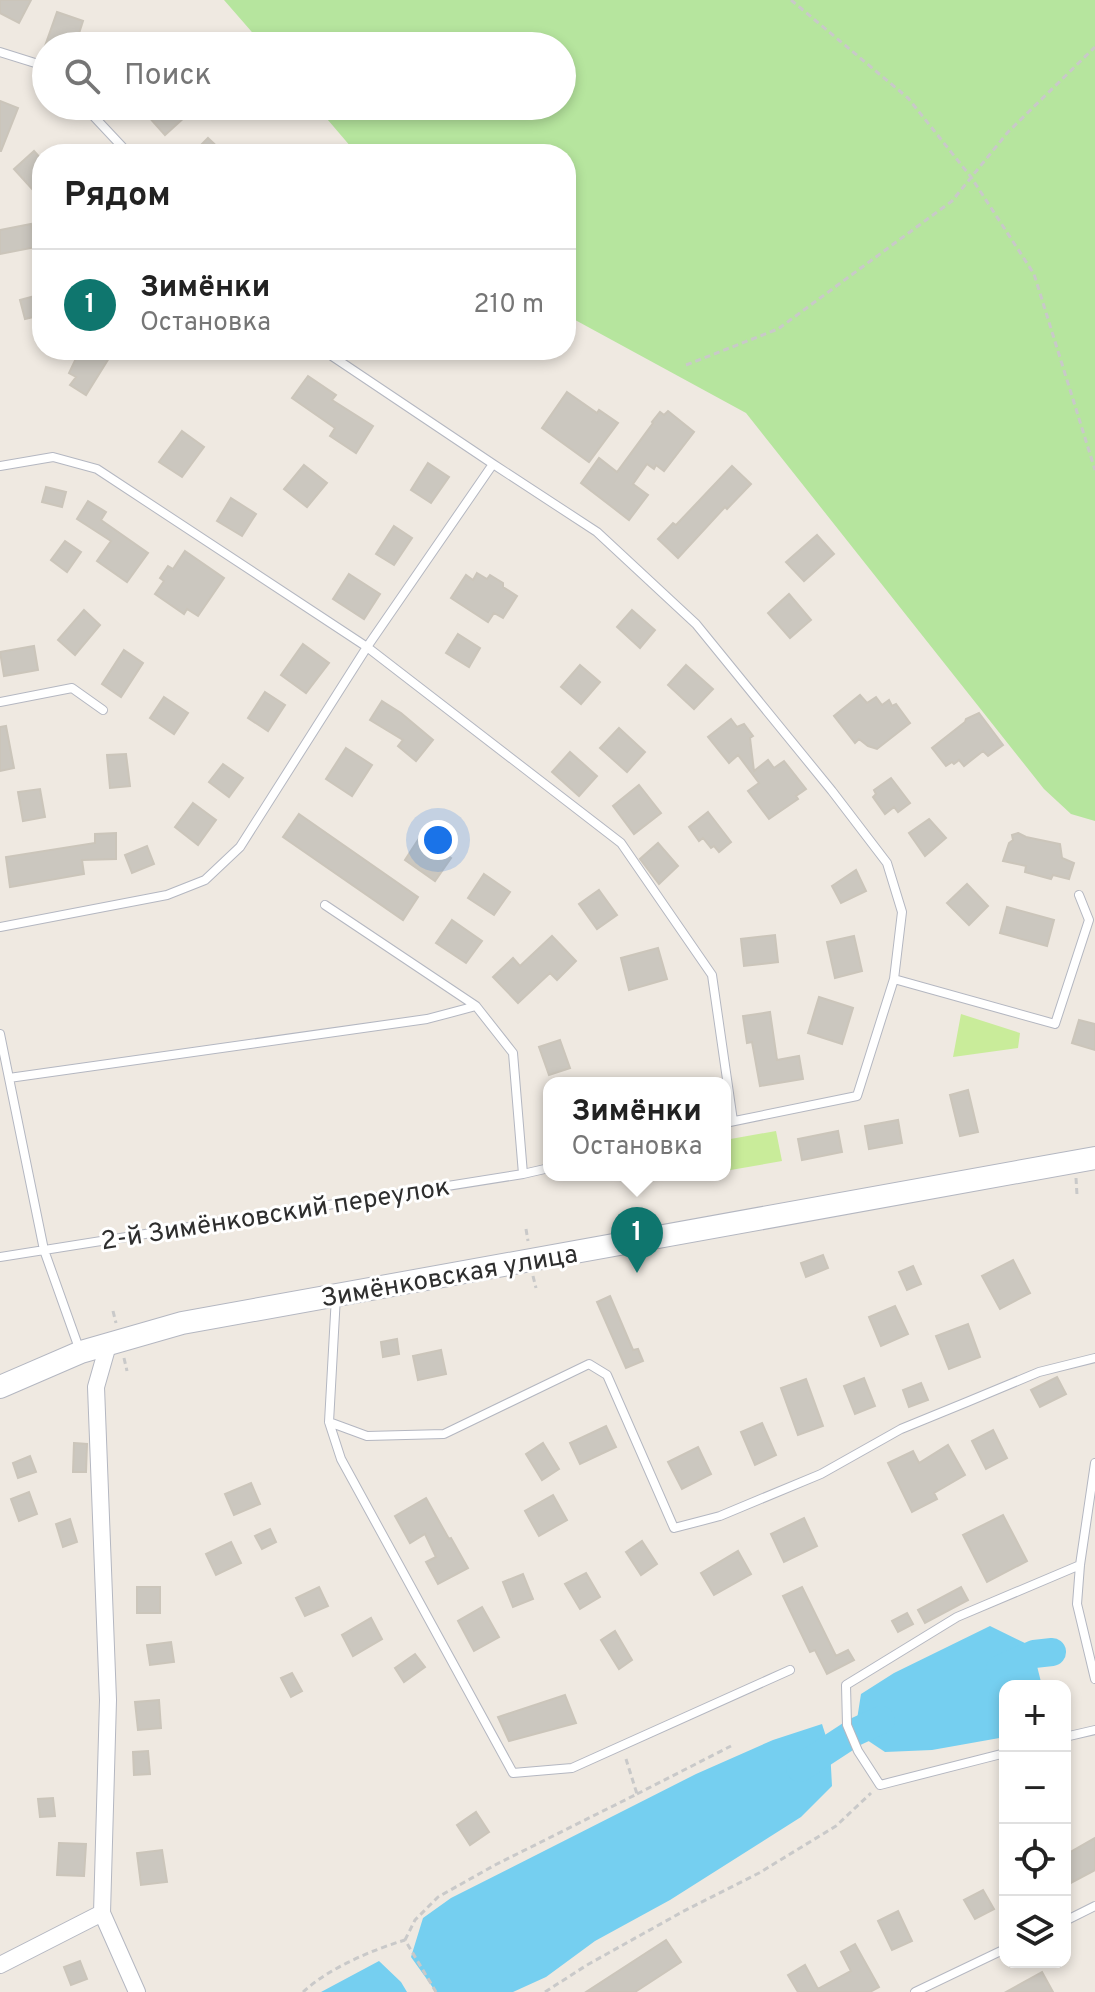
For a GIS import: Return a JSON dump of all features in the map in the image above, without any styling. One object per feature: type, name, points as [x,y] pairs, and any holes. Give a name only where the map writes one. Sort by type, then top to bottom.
[{"type":"main road","name":"Зимёнковская улица","points":[[0,1387],[81,1352],[182,1323],[1095,1158]]},
{"type":"street","points":[[108,1345],[96,1387],[108,1700],[102,1913],[137,1992]]},
{"type":"street","points":[[0,1965],[102,1913]]},
{"type":"lane","points":[[0,52],[32,62]]},
{"type":"lane","points":[[97,120],[120,144]]},
{"type":"lane","points":[[338,360],[597,532],[696,624],[887,863],[902,912],[894,979],[857,1096],[731,1122]]},
{"type":"lane","points":[[0,466],[53,457],[97,469],[367,647],[621,843],[712,975],[724,1077]]},
{"type":"lane","points":[[0,927],[167,895],[205,880],[240,847],[367,647],[493,464]]},
{"type":"lane","points":[[0,702],[72,688],[103,710]]},
{"type":"lane","points":[[894,979],[1055,1024],[1089,920],[1079,895]]},
{"type":"lane","points":[[325,905],[476,1006],[513,1053],[523,1174]]},
{"type":"lane","points":[[9,1078],[427,1019],[476,1006]]},
{"type":"lane","points":[[0,1034],[44,1250],[81,1352]]},
{"type":"lane","name":"2-й Зимёнковский переулок","points":[[0,1257],[543,1169]]},
{"type":"lane","points":[[336,1295],[329,1422],[341,1459],[513,1773],[572,1768],[790,1670]]},
{"type":"lane","points":[[329,1422],[367,1436],[444,1434],[589,1364],[607,1375],[674,1528],[720,1516],[821,1474],[901,1429],[1039,1372],[1095,1358]]},
{"type":"lane","points":[[1095,1463],[1077,1604],[1095,1679]]},
{"type":"lane","points":[[999,1755],[880,1785],[858,1751],[847,1725],[846,1685],[957,1617],[1080,1565]]},
{"type":"lane","points":[[1071,1736],[1095,1730]]},
{"type":"lane","points":[[1071,1918],[1095,1906]]},
{"type":"lane","points":[[915,1992],[999,1952]]},
{"type":"path","points":[[791,0],[908,98],[971,177],[1034,274],[1095,470]]},
{"type":"path","points":[[686,365],[778,329],[952,201],[1008,132],[1095,47]]},
{"type":"path","points":[[303,1992],[313,1983],[374,1949],[405,1940],[415,1920],[438,1897],[731,1746]]},
{"type":"path","points":[[626,1759],[637,1794]]},
{"type":"path","points":[[545,1992],[682,1912],[759,1873],[836,1826],[880,1785]]},
{"type":"path","points":[[405,1940],[436,1992]]},
{"type":"green space","points":[[224,0],[1095,0],[1095,821],[1071,814],[1044,789],[746,413],[576,320],[576,144],[348,144],[328,120],[576,120],[576,32],[252,32]]},
{"type":"green space","points":[[961,1014],[1020,1033],[1018,1048],[953,1057]]},
{"type":"green space","points":[[776,1131],[782,1161],[731,1170],[731,1139]]},
{"type":"water","points":[[990,1626],[1029,1645],[1040,1680],[999,1680],[999,1738],[932,1750],[885,1752],[855,1732],[861,1694],[894,1673]]},
{"type":"water","points":[[822,1724],[830,1749],[832,1786],[801,1817],[670,1900],[595,1941],[546,1977],[513,1992],[436,1992],[411,1957],[423,1918],[451,1898],[696,1774],[773,1740]]},
{"type":"water","points":[[379,1961],[407,1992],[321,1992]]},
{"type":"building","points":[[0,0],[31,0],[19,23],[0,13]]},
{"type":"building","points":[[57,12],[83,21],[79,32],[50,32]]},
{"type":"building","points":[[0,101],[18,108],[1,151],[0,151]]},
{"type":"building","points":[[152,120],[182,120],[165,135]]},
{"type":"building","points":[[32,153],[32,189],[14,169]]},
{"type":"building","points":[[31,224],[32,248],[0,254],[0,230]]},
{"type":"building","points":[[32,297],[32,317],[25,319],[20,300]]},
{"type":"building","points":[[75,360],[108,360],[86,395],[70,385],[76,377],[69,373]]},
{"type":"building","points":[[308,376],[336,395],[332,400],[373,426],[356,453],[330,436],[335,428],[292,398]]},
{"type":"building","points":[[567,392],[618,423],[589,462],[542,428]]},
{"type":"building","points":[[668,411],[694,432],[664,471],[656,465],[654,469],[647,464],[633,484],[648,495],[629,520],[581,483],[599,458],[617,472],[660,412],[664,415]]},
{"type":"building","points":[[182,431],[204,447],[182,477],[159,462]]},
{"type":"building","points":[[428,463],[449,477],[431,503],[411,490]]},
{"type":"building","points":[[304,465],[327,483],[307,507],[284,489]]},
{"type":"building","points":[[732,466],[751,484],[678,558],[658,539],[673,523],[676,525]]},
{"type":"building","points":[[46,487],[66,492],[62,507],[42,502]]},
{"type":"building","points":[[231,498],[256,514],[242,536],[217,521]]},
{"type":"building","points":[[88,501],[106,512],[101,520],[148,553],[127,582],[97,561],[111,541],[77,519]]},
{"type":"building","points":[[394,526],[412,538],[394,565],[376,554]]},
{"type":"building","points":[[817,535],[834,554],[804,581],[786,562]]},
{"type":"building","points":[[65,541],[81,552],[67,572],[51,560]]},
{"type":"building","points":[[185,551],[224,578],[198,616],[187,609],[184,614],[155,594],[164,581],[160,578],[168,566],[173,569]]},
{"type":"building","points":[[477,573],[487,579],[490,575],[517,596],[503,618],[494,613],[488,622],[451,598],[466,575],[473,580]]},
{"type":"building","points":[[349,574],[380,594],[364,619],[333,599]]},
{"type":"building","points":[[789,594],[811,620],[790,638],[768,613]]},
{"type":"building","points":[[84,610],[100,625],[75,655],[58,640]]},
{"type":"building","points":[[632,610],[655,630],[640,648],[617,627]]},
{"type":"building","points":[[458,634],[480,648],[469,667],[446,653]]},
{"type":"building","points":[[303,644],[329,663],[306,693],[281,675]]},
{"type":"building","points":[[34,646],[38,670],[4,676],[0,652]]},
{"type":"building","points":[[124,650],[143,663],[121,697],[102,684]]},
{"type":"building","points":[[580,665],[600,682],[581,704],[561,687]]},
{"type":"building","points":[[686,665],[713,689],[694,709],[668,685]]},
{"type":"building","points":[[265,692],[285,705],[268,731],[248,718]]},
{"type":"building","points":[[860,695],[867,703],[876,697],[882,705],[889,700],[892,706],[896,704],[910,723],[877,749],[859,739],[855,743],[834,716]]},
{"type":"building","points":[[164,697],[188,713],[174,734],[150,718]]},
{"type":"building","points":[[382,701],[433,740],[416,761],[398,746],[403,740],[370,720]]},
{"type":"building","points":[[979,713],[1003,745],[988,756],[983,751],[964,766],[959,760],[946,766],[932,748],[966,719]]},
{"type":"building","points":[[731,719],[737,727],[744,724],[753,736],[750,738],[754,771],[768,760],[774,768],[784,761],[806,789],[796,796],[798,799],[769,819],[748,791],[759,783],[738,755],[729,763],[708,737]]},
{"type":"building","points":[[6,726],[14,768],[0,771],[0,727]]},
{"type":"building","points":[[619,728],[645,752],[627,772],[600,748]]},
{"type":"building","points":[[346,748],[372,765],[352,796],[326,779]]},
{"type":"building","points":[[570,752],[597,776],[579,796],[552,772]]},
{"type":"building","points":[[126,754],[130,786],[110,788],[107,755]]},
{"type":"building","points":[[223,764],[243,778],[229,797],[209,782]]},
{"type":"building","points":[[891,778],[910,803],[898,812],[894,807],[885,814],[873,797],[876,794],[874,790]]},
{"type":"building","points":[[639,785],[661,813],[634,834],[613,806]]},
{"type":"building","points":[[40,789],[45,817],[23,821],[18,792]]},
{"type":"building","points":[[193,803],[216,820],[198,845],[175,827]]},
{"type":"building","points":[[708,812],[731,842],[719,852],[703,838],[699,841],[689,827]]},
{"type":"building","points":[[299,814],[418,897],[403,920],[283,837]]},
{"type":"building","points":[[929,819],[946,838],[925,856],[909,833]]},
{"type":"building","points":[[116,833],[116,859],[82,860],[84,874],[10,887],[6,857],[95,843],[95,834]]},
{"type":"building","points":[[1018,833],[1060,844],[1062,858],[1074,863],[1069,879],[1053,875],[1051,879],[1025,872],[1026,866],[1003,861],[1013,840],[1012,835]]},
{"type":"building","points":[[420,837],[451,858],[435,881],[405,860]]},
{"type":"building","points":[[658,843],[678,866],[659,884],[640,859]]},
{"type":"building","points":[[147,846],[154,864],[132,873],[125,855]]},
{"type":"building","points":[[856,870],[866,891],[841,903],[832,886]]},
{"type":"building","points":[[484,874],[510,892],[494,915],[468,898]]},
{"type":"building","points":[[967,884],[988,906],[969,925],[947,903]]},
{"type":"building","points":[[599,890],[617,915],[597,929],[579,904]]},
{"type":"building","points":[[1007,907],[1054,920],[1047,946],[1000,933]]},
{"type":"building","points":[[452,920],[482,941],[466,963],[436,943]]},
{"type":"building","points":[[775,935],[778,962],[744,966],[741,939]]},
{"type":"building","points":[[552,936],[576,961],[557,980],[550,973],[518,1003],[493,977],[513,958],[520,966]]},
{"type":"building","points":[[854,936],[862,971],[835,978],[827,942]]},
{"type":"building","points":[[658,948],[667,979],[629,990],[621,958]]},
{"type":"building","points":[[819,997],[853,1008],[842,1044],[808,1033]]},
{"type":"building","points":[[770,1012],[777,1060],[799,1056],[803,1079],[760,1086],[752,1042],[747,1043],[743,1016]]},
{"type":"building","points":[[1079,1020],[1095,1024],[1095,1050],[1072,1043]]},
{"type":"building","points":[[560,1040],[570,1068],[549,1075],[539,1047]]},
{"type":"building","points":[[968,1090],[978,1132],[960,1136],[950,1095]]},
{"type":"building","points":[[898,1120],[902,1143],[869,1149],[865,1126]]},
{"type":"building","points":[[838,1131],[842,1152],[802,1160],[798,1139]]},
{"type":"building","points":[[823,1255],[828,1268],[806,1277],[801,1263]]},
{"type":"building","points":[[1013,1260],[1030,1293],[1000,1309],[982,1276]]},
{"type":"building","points":[[913,1266],[921,1284],[907,1290],[899,1272]]},
{"type":"building","points":[[610,1296],[633,1350],[638,1349],[643,1361],[626,1368],[597,1302]]},
{"type":"building","points":[[895,1306],[908,1334],[881,1346],[869,1317]]},
{"type":"building","points":[[968,1324],[980,1357],[949,1369],[936,1336]]},
{"type":"building","points":[[397,1339],[399,1354],[383,1357],[381,1342]]},
{"type":"building","points":[[441,1350],[446,1374],[418,1380],[413,1356]]},
{"type":"building","points":[[1057,1377],[1066,1394],[1040,1407],[1031,1390]]},
{"type":"building","points":[[864,1378],[875,1406],[855,1414],[844,1386]]},
{"type":"building","points":[[806,1379],[823,1426],[798,1435],[781,1388]]},
{"type":"building","points":[[921,1383],[928,1400],[909,1407],[903,1390]]},
{"type":"building","points":[[762,1423],[776,1455],[755,1465],[741,1432]]},
{"type":"building","points":[[606,1426],[616,1447],[580,1464],[570,1443]]},
{"type":"building","points":[[993,1430],[1007,1458],[986,1469],[972,1441]]},
{"type":"building","points":[[74,1443],[87,1444],[86,1472],[73,1472]]},
{"type":"building","points":[[543,1443],[559,1469],[542,1480],[526,1454]]},
{"type":"building","points":[[948,1445],[965,1475],[934,1493],[937,1499],[912,1512],[888,1463],[913,1451],[919,1463]]},
{"type":"building","points":[[698,1447],[711,1474],[682,1489],[668,1462]]},
{"type":"building","points":[[30,1456],[36,1472],[18,1478],[13,1463]]},
{"type":"building","points":[[251,1483],[260,1504],[234,1515],[225,1494]]},
{"type":"building","points":[[29,1492],[37,1514],[19,1521],[11,1499]]},
{"type":"building","points":[[553,1495],[567,1520],[539,1536],[525,1511]]},
{"type":"building","points":[[426,1498],[468,1568],[438,1584],[426,1562],[436,1557],[425,1534],[410,1543],[395,1516]]},
{"type":"building","points":[[1003,1515],[1027,1561],[987,1582],[963,1535]]},
{"type":"building","points":[[804,1518],[817,1546],[784,1562],[771,1534]]},
{"type":"building","points":[[70,1519],[77,1542],[63,1547],[56,1524]]},
{"type":"building","points":[[270,1529],[276,1542],[262,1549],[255,1536]]},
{"type":"building","points":[[642,1541],[657,1564],[641,1575],[626,1552]]},
{"type":"building","points":[[231,1542],[241,1563],[216,1575],[206,1554]]},
{"type":"building","points":[[738,1551],[751,1574],[714,1595],[701,1573]]},
{"type":"building","points":[[586,1573],[600,1597],[580,1609],[565,1584]]},
{"type":"building","points":[[523,1574],[533,1599],[513,1607],[503,1582]]},
{"type":"building","points":[[137,1587],[160,1587],[160,1613],[137,1613]]},
{"type":"building","points":[[319,1587],[328,1606],[305,1616],[296,1598]]},
{"type":"building","points":[[802,1587],[836,1656],[848,1650],[854,1660],[827,1674],[815,1650],[810,1652],[783,1596]]},
{"type":"building","points":[[961,1587],[968,1600],[925,1623],[918,1610]]},
{"type":"building","points":[[482,1607],[499,1637],[474,1651],[458,1621]]},
{"type":"building","points":[[907,1613],[913,1624],[898,1632],[892,1621]]},
{"type":"building","points":[[371,1618],[382,1639],[353,1656],[342,1635]]},
{"type":"building","points":[[615,1631],[632,1660],[619,1669],[601,1640]]},
{"type":"building","points":[[171,1642],[174,1662],[150,1665],[147,1645]]},
{"type":"building","points":[[415,1654],[425,1667],[404,1682],[395,1668]]},
{"type":"building","points":[[292,1673],[302,1691],[291,1697],[281,1678]]},
{"type":"building","points":[[565,1695],[576,1723],[509,1741],[498,1717]]},
{"type":"building","points":[[159,1700],[161,1728],[138,1730],[135,1702]]},
{"type":"building","points":[[148,1751],[150,1774],[134,1775],[133,1752]]},
{"type":"building","points":[[53,1798],[55,1816],[40,1817],[38,1799]]},
{"type":"building","points":[[476,1812],[489,1832],[470,1845],[457,1825]]},
{"type":"building","points":[[1095,1838],[1095,1870],[1071,1883],[1071,1852]]},
{"type":"building","points":[[59,1843],[86,1844],[84,1876],[57,1875]]},
{"type":"building","points":[[162,1850],[167,1882],[141,1885],[137,1853]]},
{"type":"building","points":[[983,1890],[994,1909],[975,1919],[964,1900]]},
{"type":"building","points":[[898,1911],[912,1941],[892,1950],[878,1921]]},
{"type":"building","points":[[666,1940],[681,1962],[635,1992],[586,1992]]},
{"type":"building","points":[[855,1944],[879,1987],[870,1992],[798,1992],[788,1975],[805,1965],[818,1989],[851,1971],[841,1952]]},
{"type":"building","points":[[80,1961],[87,1979],[71,1985],[64,1967]]},
{"type":"building","points":[[1042,1972],[1053,1992],[1006,1992]]},
{"type":"waterway","points":[[1000,1669],[1034,1654],[1052,1652]]},
{"type":"waterway","points":[[800,1768],[855,1732],[881,1720]]},
{"type":"place","name":"Зимёнки","points":[[637,1273]]}]
